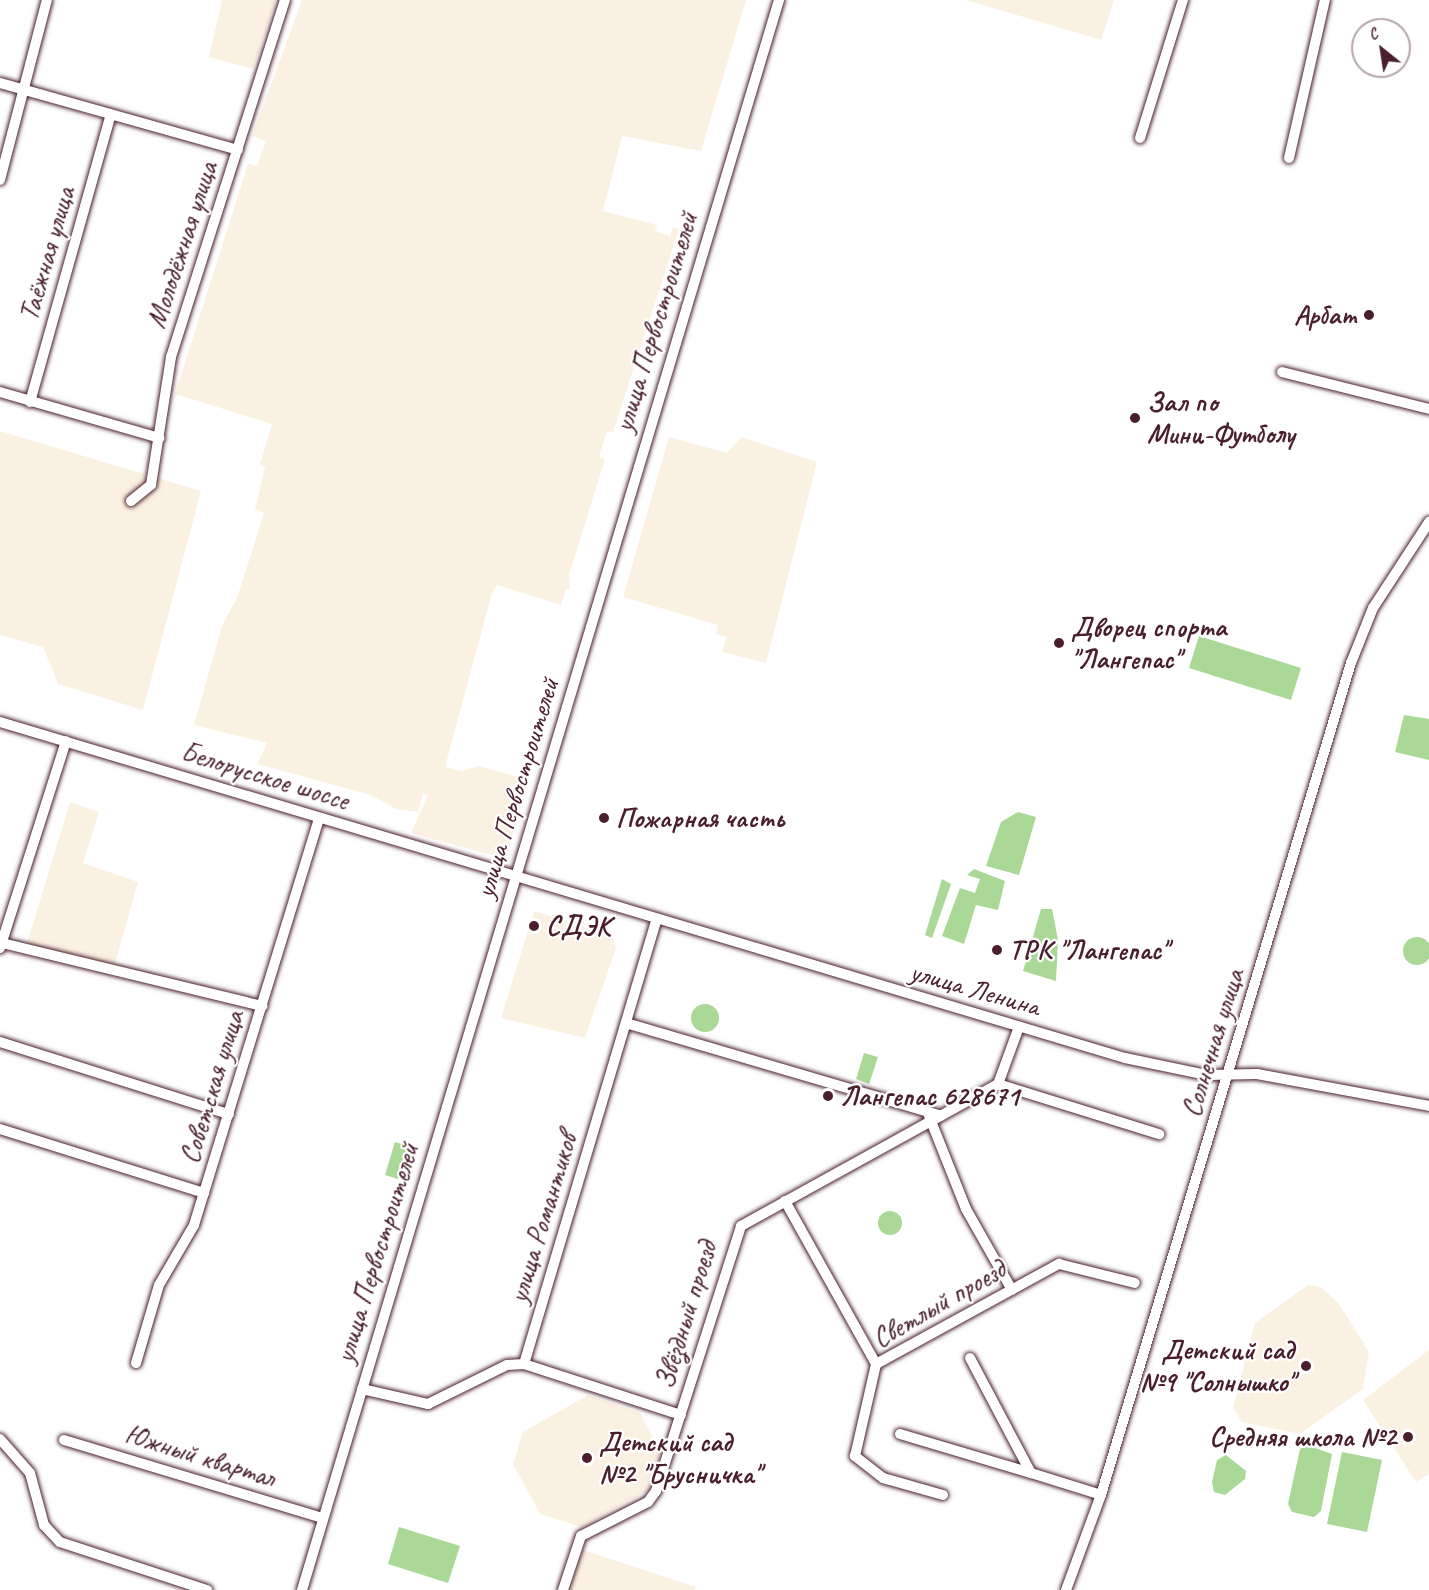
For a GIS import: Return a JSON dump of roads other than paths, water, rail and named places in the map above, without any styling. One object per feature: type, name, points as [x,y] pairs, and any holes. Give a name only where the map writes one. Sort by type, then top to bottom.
[{"type":"street","points":[[0,180],[47,0]]},
{"type":"street","name":"Молодёжная улица","points":[[131,501],[151,485],[171,357],[285,0]]},
{"type":"street","name":"улица Первостроителей","points":[[302,1590],[779,0]]},
{"type":"street","points":[[1140,138],[1183,0]]},
{"type":"street","points":[[1288,158],[1325,0]]},
{"type":"street","points":[[0,83],[24,93],[110,118],[238,150]]},
{"type":"street","name":"Таёжная улица","points":[[30,402],[110,118]]},
{"type":"street","points":[[1282,372],[1429,409]]},
{"type":"street","points":[[0,392],[159,438]]},
{"type":"street","name":"Солнечная улица","points":[[1066,1590],[1101,1496],[1230,1074],[1357,644],[1381,595],[1429,522]]},
{"type":"street","name":"Белорусское шоссе","points":[[0,722],[516,876]]},
{"type":"street","points":[[66,741],[1,945],[262,1006]]},
{"type":"street","name":"Советская улица","points":[[136,1363],[159,1285],[190,1234],[204,1193],[319,818]]},
{"type":"street","name":"улица Ленина","points":[[516,876],[1163,1068],[1263,1075],[1429,1106]]},
{"type":"street","name":"улица Романтиков","points":[[524,1364],[657,919]]},
{"type":"street","points":[[626,1023],[929,1118],[966,1209],[1012,1290]]},
{"type":"street","points":[[1019,1027],[998,1084],[1160,1134]]},
{"type":"street","points":[[0,1042],[230,1114]]},
{"type":"street","name":"Звёздный проезд","points":[[562,1590],[581,1536],[652,1497],[681,1415],[735,1234],[785,1201],[929,1118],[941,1116],[998,1084]]},
{"type":"street","points":[[0,1129],[204,1193]]},
{"type":"street","points":[[785,1201],[876,1364]]},
{"type":"street","name":"Светлый проезд","points":[[943,1494],[883,1478],[855,1455],[876,1364],[1065,1262],[1135,1283]]},
{"type":"street","points":[[970,1358],[1031,1473]]},
{"type":"street","points":[[362,1389],[428,1404],[507,1365],[524,1364],[681,1415]]},
{"type":"street","points":[[900,1434],[1101,1496]]},
{"type":"street","points":[[0,1438],[30,1473],[44,1525],[60,1542],[207,1590]]},
{"type":"street","name":"Южный квартал","points":[[64,1440],[323,1518]]},
{"type":"place","name":"Арбат","points":[[1369,315]]},
{"type":"place","name":"Зал по Мини-Футболу","points":[[1135,418]]},
{"type":"place","name":"Дворец спорта \"Лангепас\"","points":[[1059,643]]},
{"type":"place","name":"Пожарная часть","points":[[604,818]]},
{"type":"place","name":"СДЭК","points":[[534,926]]},
{"type":"place","name":"ТРК \"Лангепас\"","points":[[997,950]]},
{"type":"place","name":"Лангепас 628671","points":[[828,1096]]},
{"type":"place","name":"Детский сад №9 \"Солнышко\"","points":[[1306,1366]]},
{"type":"place","name":"Средняя школа №2","points":[[1408,1437]]},
{"type":"place","name":"Детский сад №2 \"Брусничка\"","points":[[587,1458]]}]
